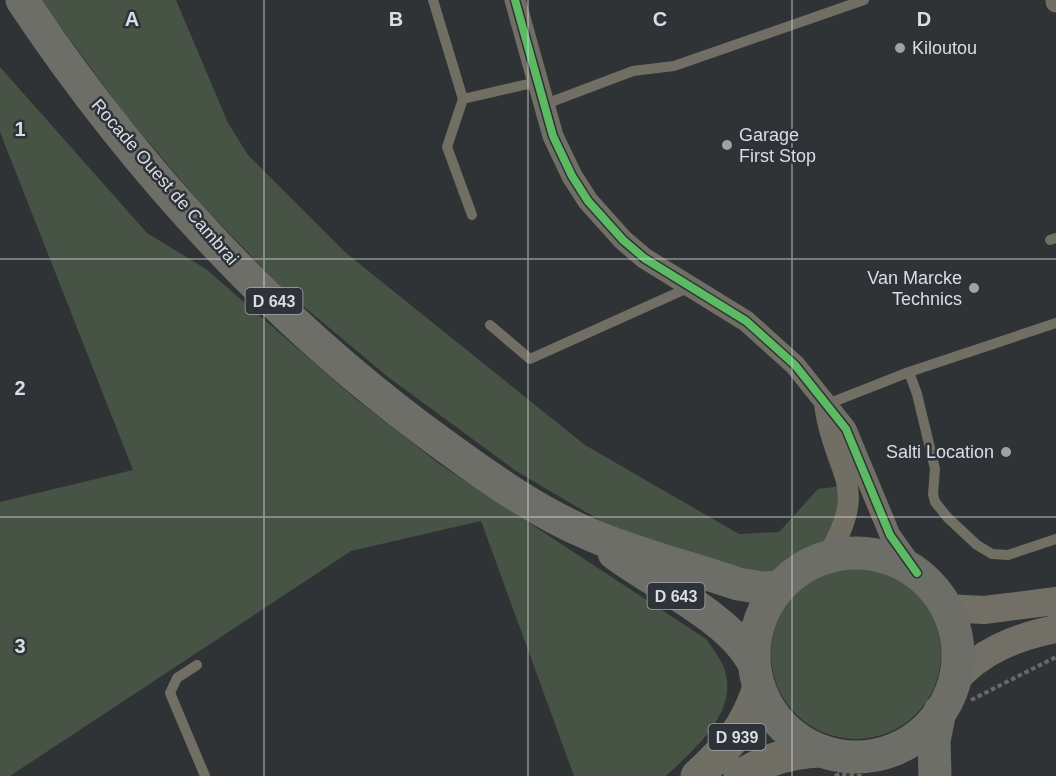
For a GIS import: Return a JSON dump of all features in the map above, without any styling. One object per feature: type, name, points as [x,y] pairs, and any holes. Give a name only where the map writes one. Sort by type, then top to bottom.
[{"type":"highway","name":"Rocade Ouest de Cambrai","points":[[22,0],[78,81],[130,146],[190,216],[275,303],[354,374],[431,436],[508,489],[589,534],[640,573],[728,630],[745,646],[757,676]]},
{"type":"highway","name":"Rocade Ouest de Cambrai","points":[[589,534],[738,584],[763,588],[780,587]]},
{"type":"highway","points":[[876,776],[840,765],[801,741],[783,726],[769,708],[757,676],[759,623],[780,587],[810,564],[827,557],[850,553],[874,554],[903,565],[916,573],[933,589],[946,608],[957,645],[953,700],[934,741],[935,776]]},
{"type":"highway","points":[[840,765],[897,748],[917,736],[953,700]]},
{"type":"main road","points":[[946,608],[984,610],[1056,600]]},
{"type":"main road","points":[[953,700],[965,669],[982,656],[1027,635],[1056,629]]},
{"type":"main road","name":"D 939","points":[[697,776],[737,737],[752,712],[757,676]]},
{"type":"main road","name":"D 939","points":[[740,776],[776,757],[795,752],[840,765]]},
{"type":"street","points":[[515,0],[543,105],[558,148],[588,201],[633,249],[690,287],[732,311],[767,338],[795,365],[846,429],[890,535],[916,573]]},
{"type":"street","points":[[825,405],[827,420],[844,466],[849,495],[846,521],[827,557]]},
{"type":"lane","points":[[433,0],[463,99],[447,147],[472,215]]},
{"type":"lane","points":[[543,105],[633,71],[674,66],[864,0]]},
{"type":"lane","points":[[463,99],[537,82]]},
{"type":"lane","points":[[490,325],[530,359],[690,287]]},
{"type":"lane","points":[[825,405],[909,372],[1056,323]]},
{"type":"lane","points":[[909,372],[917,394],[935,469],[933,494],[941,510],[967,537],[992,554],[1008,555],[1056,539]]},
{"type":"lane","points":[[197,665],[177,678],[170,693],[205,776]]},
{"type":"path","points":[[953,700],[992,688],[1056,657]]},
{"type":"green space","points":[[41,0],[176,0],[228,123],[248,155],[346,253],[585,445],[739,534],[779,532],[818,489],[842,486],[843,510],[831,533],[801,560],[765,577],[640,544],[516,471],[388,377],[284,290],[202,205],[124,113]]},
{"type":"green space","points":[[0,67],[147,233],[206,269],[357,400],[441,465],[706,639],[720,659],[725,671],[727,687],[725,702],[719,716],[700,743],[666,776],[574,776],[481,521],[351,551],[10,776],[0,776],[0,502],[133,470],[0,132]]},
{"type":"green space","points":[[856,569],[889,575],[916,594],[935,621],[941,654],[935,687],[916,714],[889,733],[856,739],[823,733],[796,714],[777,687],[771,654],[777,621],[796,594],[823,575]]},
{"type":"cycle path","points":[[515,0],[553,136],[572,176],[588,201],[623,240],[644,258],[746,321],[795,365],[846,429],[890,535],[917,573]]},
{"type":"place","name":"Kiloutou","points":[[900,48]]},
{"type":"place","name":"Garage First Stop","points":[[727,145]]},
{"type":"place","name":"Van Marcke Technics","points":[[974,288]]},
{"type":"place","name":"Salti Location","points":[[1006,452]]}]
